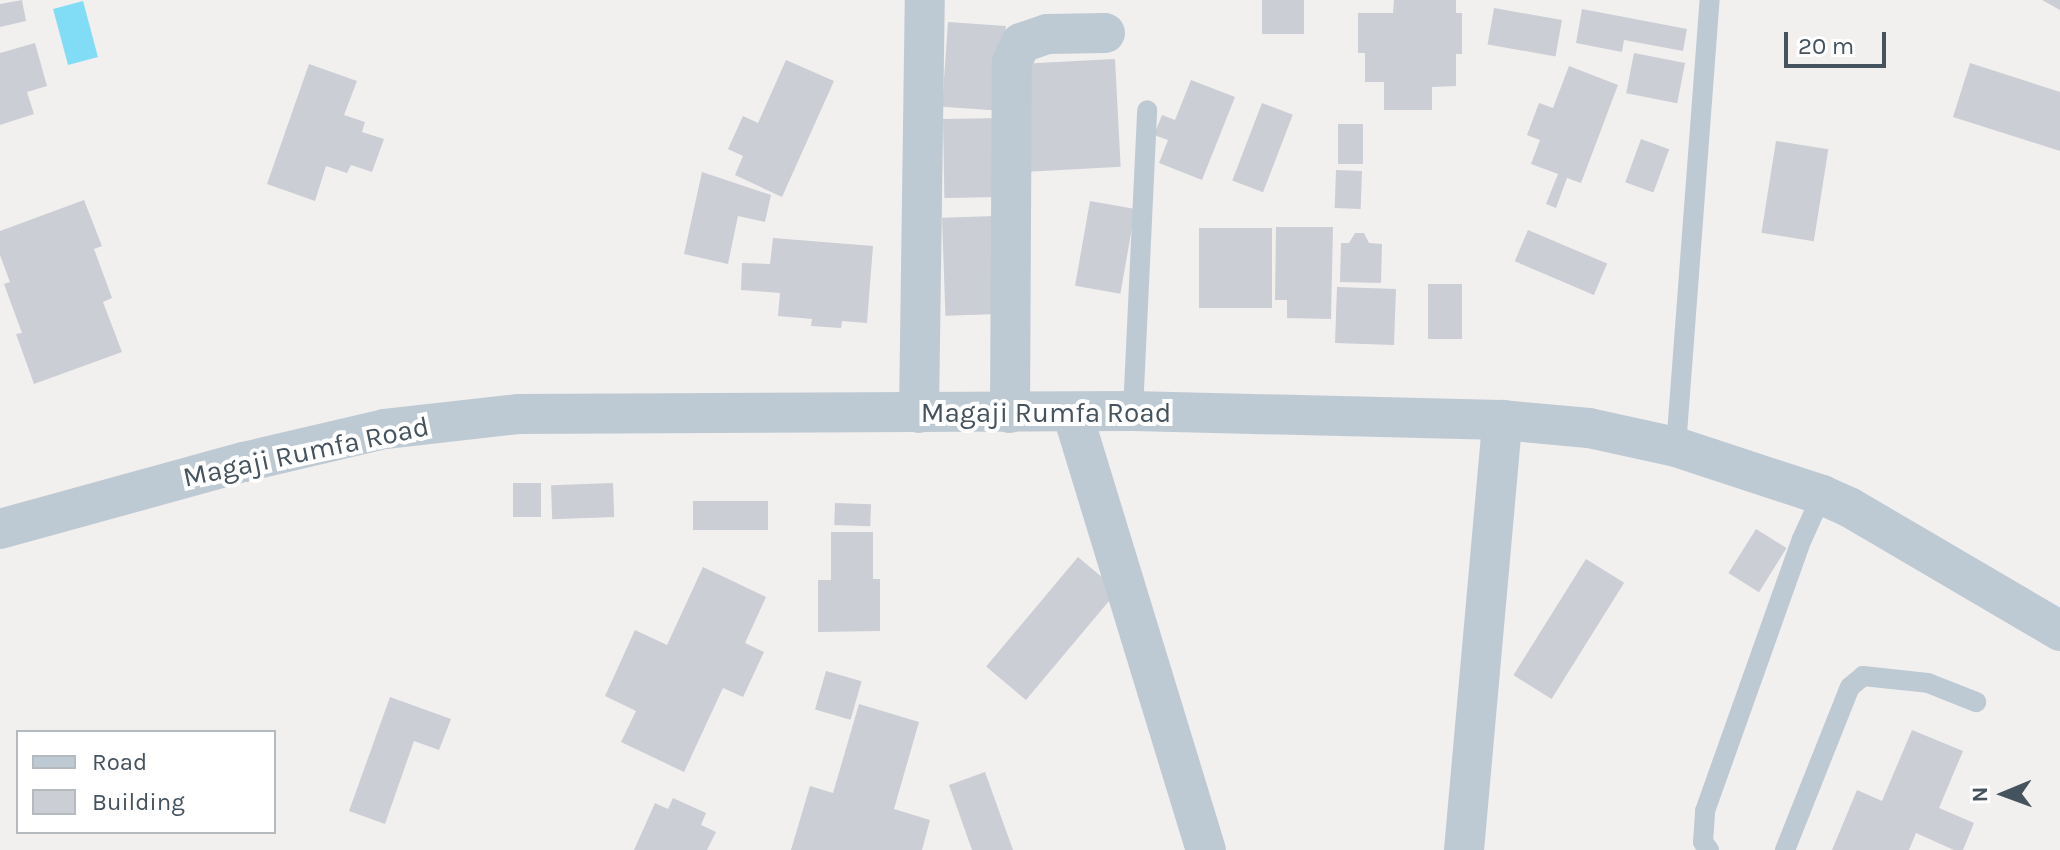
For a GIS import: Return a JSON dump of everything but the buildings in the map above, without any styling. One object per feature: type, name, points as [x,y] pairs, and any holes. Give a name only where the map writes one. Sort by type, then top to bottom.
[{"type":"street","points":[[919,413],[925,0]]},
{"type":"street","points":[[1010,413],[1012,62],[1021,43],[1048,17],[1105,33]]},
{"type":"street","name":"Magaji Rumfa Road","points":[[0,529],[244,462],[385,429],[518,414],[1133,411],[1502,420],[1589,428],[1676,447],[1822,495],[1849,507],[2060,631]]},
{"type":"street","points":[[1072,412],[1206,850]]},
{"type":"street","points":[[1464,850],[1502,420]]},
{"type":"lane","points":[[1676,447],[1710,0]]},
{"type":"lane","points":[[1133,411],[1147,110]]},
{"type":"lane","points":[[1709,850],[1703,842],[1705,811],[1802,539],[1822,495]]},
{"type":"lane","points":[[1785,850],[1850,687],[1863,676],[1928,683],[1976,702]]},
{"type":"water","points":[[83,1],[98,57],[68,65],[53,9]]}]
